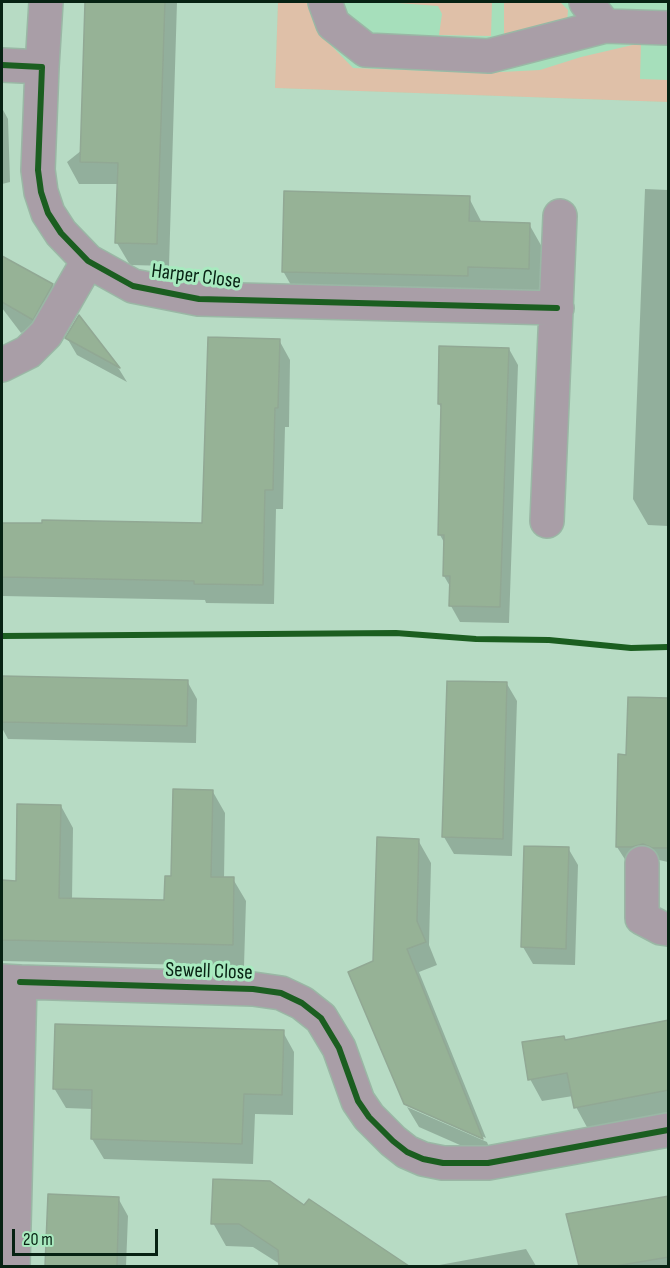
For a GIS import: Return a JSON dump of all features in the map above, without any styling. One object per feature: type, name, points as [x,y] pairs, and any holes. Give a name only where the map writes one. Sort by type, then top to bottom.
[{"type":"street","name":"Harper Close","points":[[46,2],[38,170],[41,192],[48,213],[61,234],[88,261],[133,286],[199,299],[557,308]]},
{"type":"street","points":[[325,2],[333,24],[366,50],[489,56],[596,14],[669,28]]},
{"type":"street","points":[[2,65],[42,67]]},
{"type":"street","points":[[547,521],[560,216]]},
{"type":"street","points":[[2,365],[28,352],[46,334],[88,261]]},
{"type":"street","points":[[642,863],[642,918],[661,928],[669,929]]},
{"type":"street","name":"Sewell Close","points":[[13,1254],[11,981],[253,989],[281,993],[302,1003],[321,1018],[339,1048],[358,1101],[369,1117],[407,1152],[423,1159],[443,1163],[488,1163],[669,1130]]},
{"type":"shaded area","points":[[278,2],[668,2],[668,102],[275,88]]},
{"type":"shaded area","points":[[278,2],[311,2],[319,33],[353,68],[482,73],[540,70],[581,57],[641,43],[640,79],[668,80],[668,102],[275,88]]},
{"type":"shaded area","points":[[384,2],[492,2],[491,36],[439,35],[442,14],[438,6]]},
{"type":"shaded area","points":[[504,2],[560,2],[568,10],[567,22],[504,37]]},
{"type":"building","points":[[85,2],[165,2],[157,244],[115,243],[118,163],[80,162]]},
{"type":"building","points":[[284,191],[470,196],[469,221],[530,223],[529,269],[468,267],[468,276],[282,272]]},
{"type":"building","points":[[2,256],[53,284],[33,320],[2,302]]},
{"type":"building","points":[[79,315],[120,368],[65,338]]},
{"type":"building","points":[[208,337],[280,339],[273,490],[265,490],[263,585],[194,584],[194,581],[2,577],[2,523],[42,523],[42,520],[202,523]]},
{"type":"building","points":[[439,346],[509,348],[500,607],[449,606],[450,576],[443,576],[444,535],[438,535],[441,404],[438,404]]},
{"type":"building","points":[[2,676],[188,680],[187,726],[2,722]]},
{"type":"building","points":[[447,681],[507,682],[503,839],[442,837]]},
{"type":"building","points":[[628,697],[669,698],[669,848],[652,848],[643,844],[616,847],[618,754],[626,755]]},
{"type":"building","points":[[173,789],[213,790],[211,877],[234,877],[233,945],[2,940],[2,880],[16,881],[17,804],[61,805],[59,898],[164,900],[165,876],[171,876]]},
{"type":"building","points":[[377,837],[419,839],[417,921],[426,942],[407,949],[483,1139],[404,1104],[348,972],[373,961]]},
{"type":"building","points":[[524,846],[569,847],[566,949],[521,947]]},
{"type":"building","points":[[669,1020],[669,1090],[574,1108],[567,1073],[528,1080],[522,1042],[564,1036],[565,1040]]},
{"type":"building","points":[[55,1024],[284,1030],[282,1095],[244,1094],[242,1144],[91,1139],[92,1090],[53,1089]]},
{"type":"building","points":[[213,1179],[270,1181],[304,1205],[309,1199],[409,1266],[279,1266],[278,1250],[239,1224],[211,1224]]},
{"type":"building","points":[[48,1194],[119,1197],[117,1266],[45,1266]]},
{"type":"building","points":[[669,1196],[669,1257],[616,1266],[579,1266],[566,1214]]},
{"type":"cycle path","points":[[2,65],[42,67],[38,170],[41,192],[48,213],[61,233],[88,261],[133,286],[199,299],[557,308]]},
{"type":"cycle path","points":[[2,636],[396,633],[476,639],[549,640],[631,648],[668,647]]},
{"type":"cycle path","points":[[20,982],[253,989],[281,993],[302,1003],[321,1018],[339,1048],[358,1101],[369,1117],[407,1152],[423,1159],[443,1163],[488,1163],[668,1130]]}]
